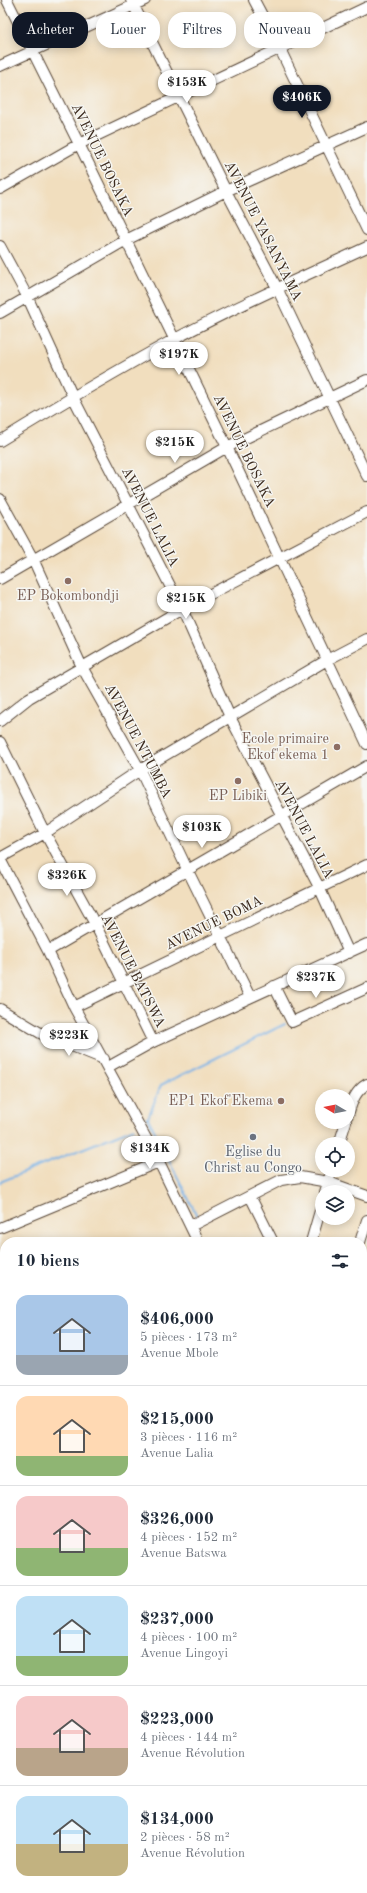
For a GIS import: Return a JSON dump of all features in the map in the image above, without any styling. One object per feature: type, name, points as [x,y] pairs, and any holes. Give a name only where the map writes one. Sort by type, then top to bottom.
[{"type":"street","name":"AVENUE BOSAKA","points":[[7,0],[227,447],[367,744]]},
{"type":"street","points":[[0,66],[133,3],[145,0]]},
{"type":"street","points":[[254,0],[280,49],[367,230]]},
{"type":"street","name":"AVENUE YASANYAMA","points":[[133,3],[226,190],[277,288],[367,476]]},
{"type":"street","points":[[0,189],[79,144],[367,7]]},
{"type":"street","points":[[0,312],[126,240],[226,190],[367,127]]},
{"type":"street","name":"AVENUE LALIA","points":[[0,246],[27,296],[73,397],[182,609],[230,717],[319,887],[349,953]]},
{"type":"street","points":[[0,441],[73,397],[174,340],[277,288],[367,247]]},
{"type":"street","points":[[0,579],[227,447],[330,396],[367,380]]},
{"type":"street","name":"AVENUE NTUMBA","points":[[0,499],[33,559],[82,667],[140,770],[250,997]]},
{"type":"street","points":[[0,720],[29,698],[182,609],[367,512]]},
{"type":"street","points":[[193,1237],[191,1226],[159,1162],[74,1007],[48,951],[0,859],[45,832],[140,770],[327,660],[367,639]]},
{"type":"street","name":"AVENUE BATSWA","points":[[0,742],[45,832],[95,924],[153,1042]]},
{"type":"street","points":[[48,951],[367,766]]},
{"type":"street","name":"AVENUE BOMA","points":[[74,1007],[367,865]]},
{"type":"street","points":[[0,1009],[42,1034],[106,1063],[367,944]]},
{"type":"street","points":[[274,986],[292,1022],[367,988]]},
{"type":"street","points":[[355,1096],[359,1090],[367,1084]]},
{"type":"street","points":[[0,1228],[159,1162]]},
{"type":"street","points":[[191,1226],[281,1180],[300,1177],[322,1185]]},
{"type":"street","points":[[355,1193],[367,1196]]},
{"type":"street","points":[[250,1196],[270,1237]]},
{"type":"street","points":[[362,1237],[367,1220]]},
{"type":"street","points":[[312,1237],[316,1225]]},
{"type":"waterway","points":[[148,1118],[161,1085],[285,1024]]},
{"type":"waterway","points":[[146,1118],[148,1118],[197,1216]]},
{"type":"waterway","points":[[0,1182],[134,1128]]},
{"type":"place","name":"EP Bokombondji","points":[[68,581]]},
{"type":"place","name":"Ecole primaire Ekof'ekema 1","points":[[337,747]]},
{"type":"place","name":"EP Libiki","points":[[238,781]]},
{"type":"place","name":"EP1 Ekof'Ekema","points":[[281,1101]]},
{"type":"place","name":"Eglise du Christ au Congo","points":[[253,1137]]}]
